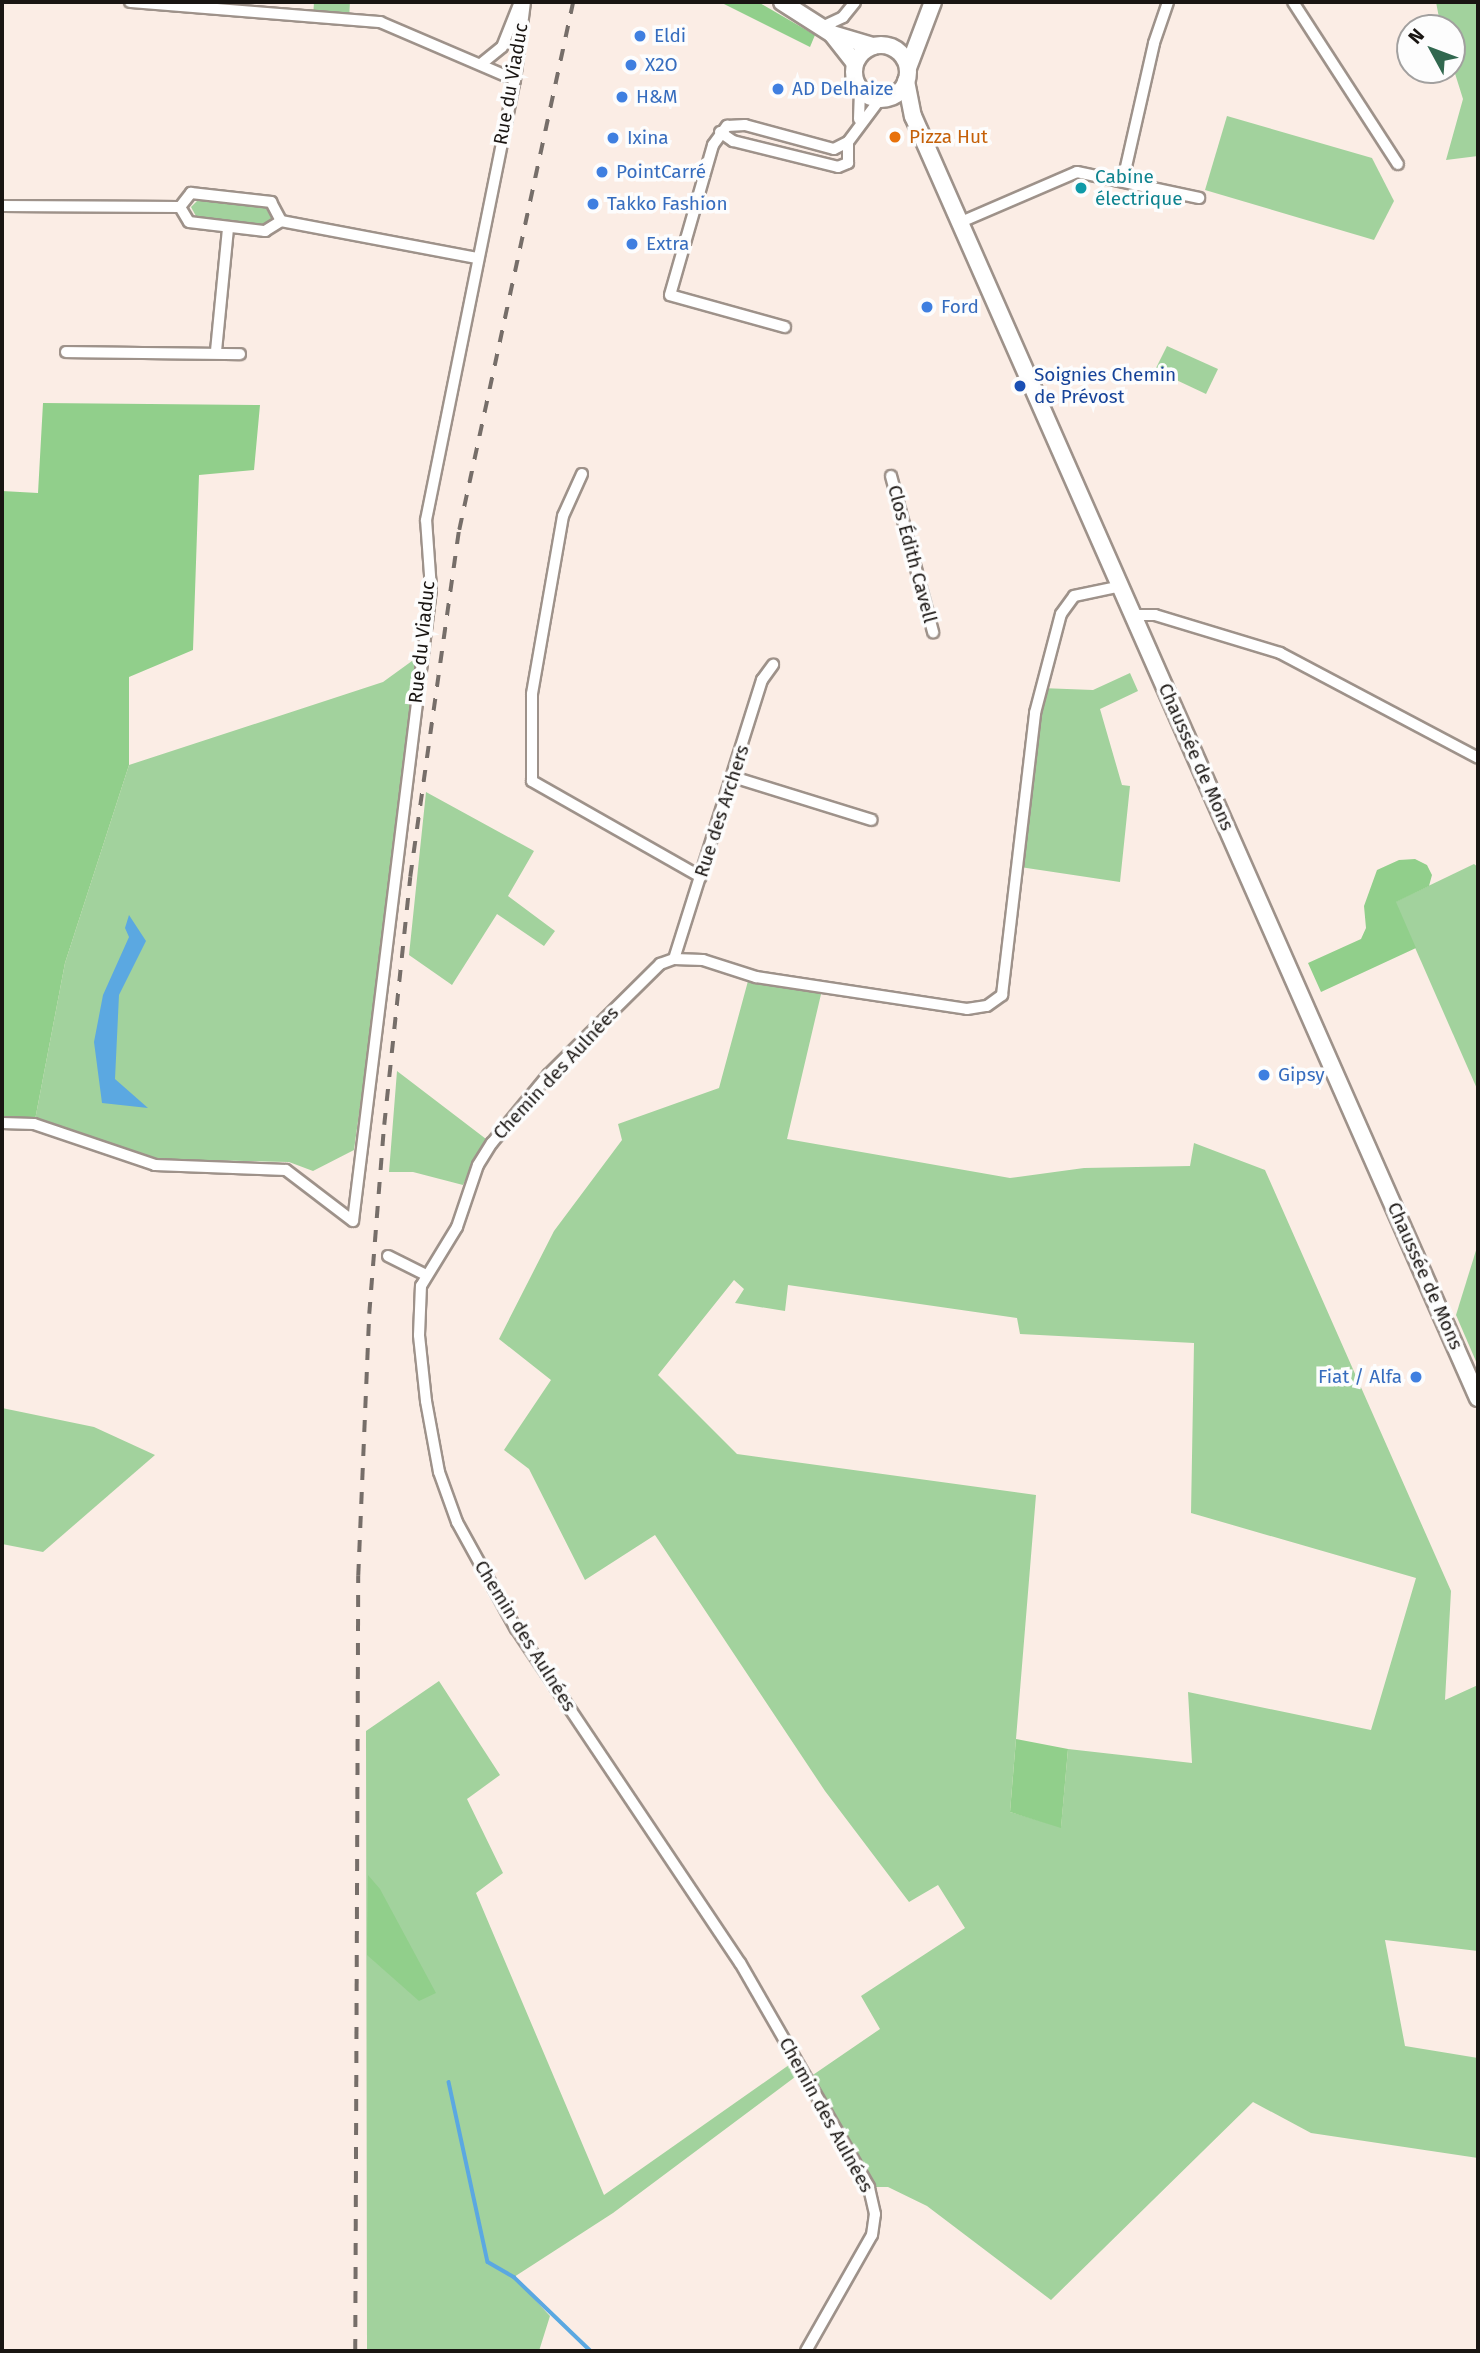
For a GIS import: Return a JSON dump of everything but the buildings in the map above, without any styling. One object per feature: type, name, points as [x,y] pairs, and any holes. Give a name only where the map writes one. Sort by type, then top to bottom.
[{"type":"main road","points":[[782,2],[827,31],[873,46],[892,47],[922,34]]},
{"type":"main road","points":[[873,46],[855,63],[854,79],[860,90],[884,99],[907,74],[933,2]]},
{"type":"main road","points":[[827,31],[855,63]]},
{"type":"main road","points":[[892,47],[907,74]]},
{"type":"main road","name":"Chaussée de Mons","points":[[907,74],[913,116],[1478,1398]]},
{"type":"main road","name":"Chaussée de Mons","points":[[884,99],[913,116]]},
{"type":"street","points":[[130,2],[380,22],[515,80]]},
{"type":"street","points":[[481,64],[502,47],[523,2]]},
{"type":"street","name":"Rue du Viaduc","points":[[2,1123],[34,1124],[155,1165],[286,1170],[353,1221],[431,589],[426,520],[476,258],[515,80],[523,2]]},
{"type":"street","points":[[827,31],[844,17],[855,2]]},
{"type":"street","points":[[1123,180],[1154,43],[1168,2]]},
{"type":"street","points":[[1293,2],[1398,164]]},
{"type":"street","points":[[857,126],[860,90]]},
{"type":"street","points":[[720,132],[733,141],[838,167],[848,163],[848,142],[857,126],[884,99]]},
{"type":"street","points":[[785,327],[670,295],[720,132],[727,126],[745,125],[834,149],[848,142]]},
{"type":"street","points":[[961,222],[1077,172],[1199,198]]},
{"type":"street","points":[[180,207],[191,193],[271,202],[281,221]]},
{"type":"street","points":[[2,206],[180,207]]},
{"type":"street","points":[[180,207],[189,222],[265,231],[281,221],[476,258]]},
{"type":"street","points":[[216,351],[228,228]]},
{"type":"street","points":[[66,352],[216,351],[240,354]]},
{"type":"street","points":[[582,474],[563,516],[532,694],[532,781],[701,877]]},
{"type":"street","name":"Clos Édith Cavell","points":[[891,476],[933,632]]},
{"type":"street","points":[[674,959],[703,960],[756,976],[967,1009],[995,1002],[1006,985],[1035,713],[1061,614],[1074,596],[1121,586]]},
{"type":"street","points":[[1134,615],[1155,615],[1280,653],[1478,758]]},
{"type":"street","name":"Rue des Archers","points":[[674,959],[762,680],[773,665]]},
{"type":"street","points":[[733,777],[872,820]]},
{"type":"street","name":"Chemin des Aulnées","points":[[674,959],[650,972],[548,1075],[492,1143],[478,1165],[457,1227],[426,1275],[419,1335],[426,1401],[439,1472],[457,1522],[516,1629],[740,1963],[869,2187],[876,2214],[872,2235],[806,2351]]},
{"type":"street","points":[[388,1256],[426,1275]]},
{"type":"green space","points":[[314,2],[350,2],[349,19],[313,17]]},
{"type":"green space","points":[[720,2],[758,2],[815,35],[810,47]]},
{"type":"green space","points":[[1436,2],[1478,2],[1478,156],[1446,160],[1463,99],[1458,84],[1466,84],[1466,14],[1438,14]]},
{"type":"green space","points":[[1227,116],[1372,158],[1394,201],[1374,240],[1205,190]]},
{"type":"green space","points":[[198,200],[265,206],[272,219],[263,225],[197,218],[191,207]]},
{"type":"green space","points":[[1167,346],[1218,369],[1206,394],[1155,370]]},
{"type":"green space","points":[[43,403],[260,405],[254,470],[199,475],[193,650],[129,677],[129,765],[65,963],[35,1120],[2,1119],[2,491],[38,493]]},
{"type":"green space","points":[[423,653],[354,1150],[313,1171],[289,1162],[155,1159],[35,1120],[65,963],[129,765],[383,682]]},
{"type":"green space","points":[[1130,673],[1138,691],[1100,709],[1122,785],[1130,786],[1120,882],[1020,867],[1041,688],[1093,690]]},
{"type":"green space","points":[[426,792],[534,851],[508,896],[555,931],[544,946],[497,914],[452,985],[409,955]]},
{"type":"green space","points":[[1415,859],[1427,865],[1432,875],[1429,886],[1396,902],[1416,948],[1321,992],[1308,963],[1361,939],[1366,928],[1364,906],[1377,870],[1399,860]]},
{"type":"green space","points":[[1474,864],[1478,867],[1478,1091],[1395,902]]},
{"type":"green space","points":[[748,981],[822,990],[787,1139],[1010,1178],[1084,1168],[1190,1166],[1194,1143],[1265,1170],[1451,1591],[1445,1700],[1478,1685],[1478,1951],[1385,1940],[1405,2046],[1478,2058],[1478,2158],[1311,2133],[1253,2102],[1051,2300],[927,2206],[888,2187],[869,2187],[807,2079],[880,2029],[861,1996],[965,1928],[938,1885],[909,1902],[825,1791],[655,1535],[585,1580],[529,1469],[504,1450],[551,1380],[499,1339],[554,1231],[622,1140],[618,1124],[719,1088]],"holes":[[[734,1280],[744,1289],[735,1303],[785,1311],[788,1285],[1017,1318],[1020,1334],[1194,1343],[1191,1513],[1416,1578],[1371,1730],[1188,1692],[1192,1763],[1068,1749],[1061,1827],[1010,1812],[1036,1495],[737,1454],[658,1375]]]},
{"type":"green space","points":[[397,1071],[486,1139],[463,1185],[413,1172],[389,1172]]},
{"type":"green space","points":[[1478,1244],[1478,1366],[1456,1315]]},
{"type":"green space","points":[[2,1408],[94,1427],[155,1455],[43,1552],[2,1544]]},
{"type":"green space","points":[[439,1681],[500,1775],[467,1799],[503,1873],[476,1893],[604,2195],[796,2060],[803,2071],[613,2213],[514,2277],[550,2316],[539,2351],[367,2351],[366,1731]]},
{"type":"green space","points":[[1016,1739],[1068,1749],[1061,1828],[1010,1812]]},
{"type":"green space","points":[[368,1875],[380,1889],[436,1993],[419,2001],[367,1955]]},
{"type":"water","points":[[129,915],[146,941],[119,995],[115,1079],[148,1108],[102,1103],[94,1042],[103,995],[129,937],[125,928]]},
{"type":"waterway","points":[[449,2082],[488,2262],[514,2277],[591,2351]]},
{"type":"railway","points":[[355,2351],[358,1576],[369,1314],[384,1125],[410,877],[459,530],[573,2]]},
{"type":"place","name":"Eldi","points":[[640,36]]},
{"type":"place","name":"X2O","points":[[631,65]]},
{"type":"place","name":"AD Delhaize","points":[[778,89]]},
{"type":"place","name":"H&M","points":[[622,97]]},
{"type":"place","name":"Pizza Hut","points":[[895,137]]},
{"type":"place","name":"Ixina","points":[[613,138]]},
{"type":"place","name":"PointCarré","points":[[602,172]]},
{"type":"place","name":"Cabine électrique","points":[[1081,188]]},
{"type":"place","name":"Takko Fashion","points":[[593,204]]},
{"type":"place","name":"Extra","points":[[632,244]]},
{"type":"place","name":"Ford","points":[[927,307]]},
{"type":"place","name":"Soignies Chemin de Prévost","points":[[1020,386]]},
{"type":"place","name":"Gipsy","points":[[1264,1075]]},
{"type":"place","name":"Fiat / Alfa","points":[[1416,1377]]}]
